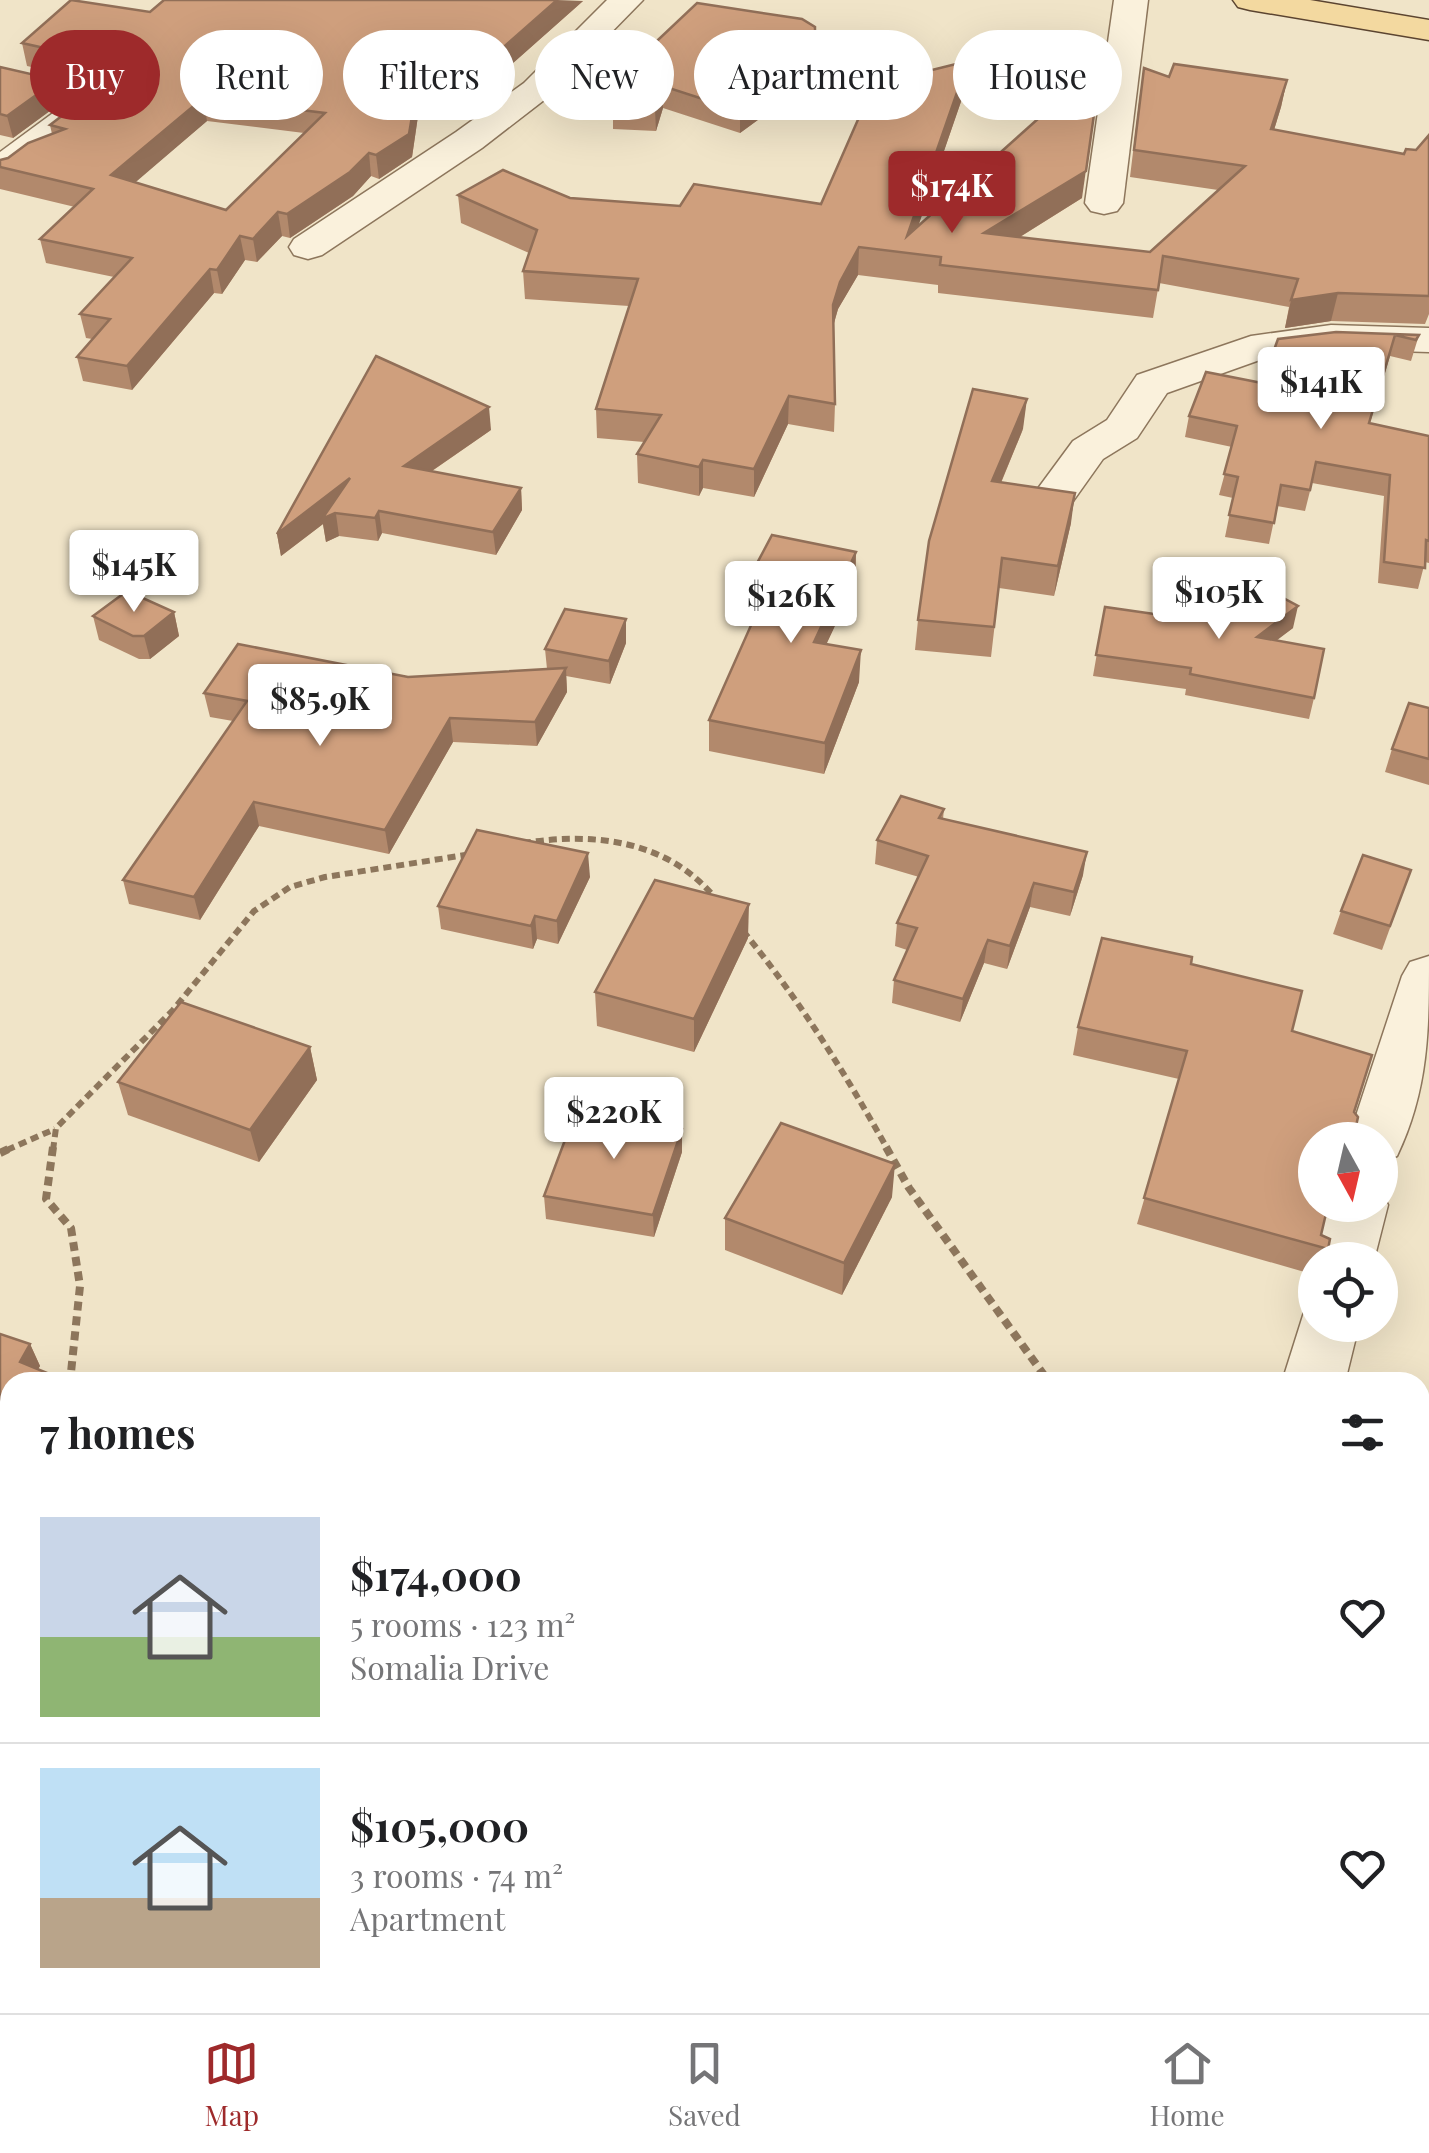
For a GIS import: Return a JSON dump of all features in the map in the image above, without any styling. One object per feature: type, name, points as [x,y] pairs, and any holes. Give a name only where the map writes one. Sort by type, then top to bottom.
[{"type":"main road","points":[[1250,0],[1429,30]]},
{"type":"main road","points":[[1366,0],[1429,10]]},
{"type":"street","points":[[308,248],[536,90],[626,0]]},
{"type":"street","points":[[1104,202],[1131,0]]},
{"type":"street","points":[[0,170],[66,120]]},
{"type":"street","points":[[1050,502],[1088,450],[1122,430],[1152,384],[1265,345],[1331,338],[1429,340]]},
{"type":"street","points":[[1383,1122],[1429,976]]},
{"type":"street","points":[[1316,1372],[1324,1342]]},
{"type":"path","points":[[517,844],[552,837],[628,844],[692,870],[729,914]]},
{"type":"path","points":[[0,1152],[56,1128],[173,1010],[254,910],[290,886],[482,852]]},
{"type":"path","points":[[741,928],[777,972],[850,1080],[908,1188],[1043,1372]]},
{"type":"path","points":[[56,1128],[46,1198],[71,1228],[80,1286],[71,1372]]},
{"type":"building","points":[[71,0],[150,12],[164,0],[557,0],[515,37],[515,30],[343,30],[343,120],[411,120],[409,134],[376,155],[369,153],[350,172],[287,214],[278,212],[253,239],[240,236],[217,270],[210,269],[127,366],[77,357],[110,319],[80,314],[132,258],[40,239],[93,189],[0,167],[0,160],[28,143],[65,129],[50,125],[56,120],[160,120],[160,30],[37,30]],"holes":[[[180,30],[323,30],[323,120],[318,120],[226,210],[111,175],[180,117]]]},
{"type":"building","points":[[697,3],[802,19],[815,27],[694,30],[694,96],[674,90],[674,30],[668,30]]},
{"type":"building","points":[[1174,64],[1287,80],[1271,129],[1404,154],[1406,149],[1416,150],[1429,135],[1429,296],[1338,293],[1291,300],[1298,279],[1163,256],[1158,290],[940,265],[941,257],[859,247],[840,282],[833,305],[835,404],[789,396],[754,469],[703,460],[699,467],[637,454],[661,415],[596,409],[638,279],[523,271],[537,230],[458,195],[503,170],[570,198],[680,206],[694,184],[821,204],[858,120],[933,120],[933,70],[953,65],[953,104],[907,236],[1037,120],[1093,120],[1086,171],[984,233],[1150,252],[1245,166],[1134,150],[1144,68],[1169,77]]},
{"type":"building","points":[[0,67],[30,74],[30,99],[7,116],[0,114]]},
{"type":"building","points":[[1336,332],[1419,335],[1416,340],[1395,335],[1369,423],[1429,436],[1429,541],[1426,540],[1425,568],[1384,562],[1390,475],[1316,462],[1310,490],[1281,485],[1274,523],[1229,515],[1238,477],[1224,474],[1237,426],[1189,416],[1206,372],[1262,383],[1278,339]]},
{"type":"building","points":[[376,356],[489,407],[404,466],[521,488],[493,532],[379,511],[375,518],[335,513],[322,519],[350,478],[277,534]]},
{"type":"building","points":[[973,389],[1027,399],[992,481],[1075,493],[1058,566],[1002,558],[994,627],[918,620],[929,541]]},
{"type":"building","points":[[772,535],[856,552],[814,642],[861,650],[825,743],[709,720],[768,587],[747,582]]},
{"type":"building","points":[[1246,578],[1298,606],[1257,637],[1324,649],[1314,698],[1190,674],[1191,668],[1096,655],[1105,607],[1189,619]]},
{"type":"building","points":[[127,591],[174,612],[144,636],[133,636],[93,616]]},
{"type":"building","points":[[565,609],[626,619],[609,661],[545,649]]},
{"type":"building","points":[[238,644],[408,677],[566,668],[535,722],[450,718],[385,830],[254,802],[194,897],[123,880],[247,701],[204,693]]},
{"type":"building","points":[[1409,703],[1429,708],[1429,759],[1392,749]]},
{"type":"building","points":[[901,796],[944,809],[939,818],[1087,852],[1074,892],[1034,883],[1010,946],[988,940],[963,999],[894,980],[917,928],[897,923],[928,856],[877,840]]},
{"type":"building","points":[[477,830],[588,853],[557,921],[535,916],[531,926],[438,906]]},
{"type":"building","points":[[1363,855],[1411,870],[1390,926],[1341,911]]},
{"type":"building","points":[[655,880],[749,904],[694,1019],[595,992]]},
{"type":"building","points":[[1102,938],[1192,957],[1191,964],[1302,991],[1292,1031],[1372,1055],[1354,1112],[1357,1122],[1298,1122],[1298,1222],[1324,1222],[1321,1235],[1329,1242],[1303,1242],[1144,1198],[1187,1051],[1078,1027]]},
{"type":"building","points":[[181,1002],[310,1047],[250,1130],[118,1082]]},
{"type":"building","points":[[577,1108],[682,1129],[653,1215],[544,1196]]},
{"type":"building","points":[[781,1123],[895,1164],[844,1263],[725,1218]]},
{"type":"building","points":[[0,1334],[30,1344],[20,1362],[44,1372],[0,1372]]}]
